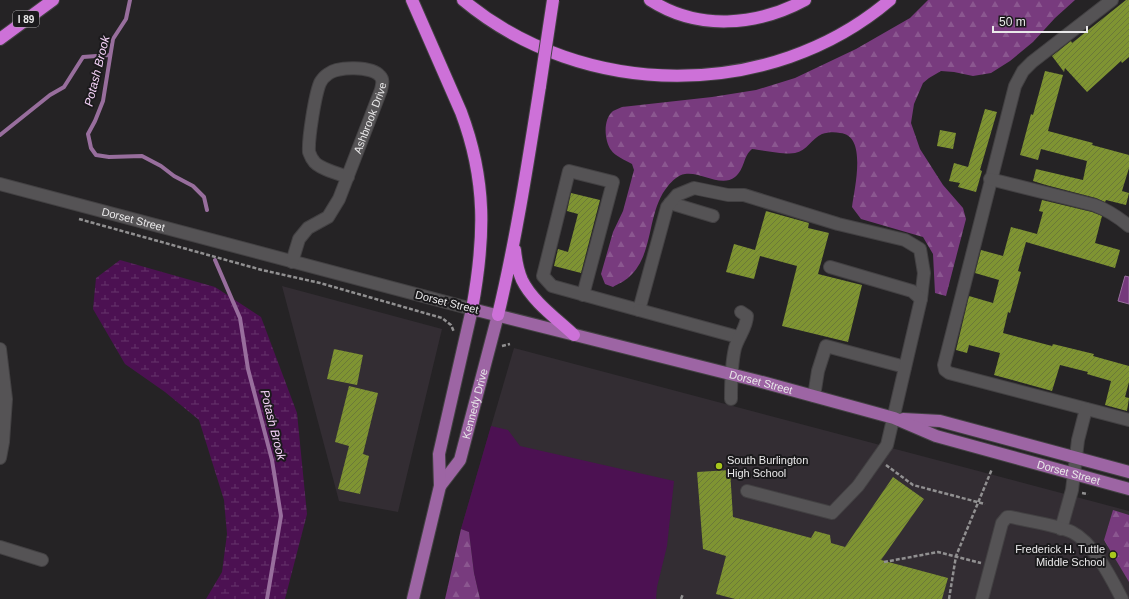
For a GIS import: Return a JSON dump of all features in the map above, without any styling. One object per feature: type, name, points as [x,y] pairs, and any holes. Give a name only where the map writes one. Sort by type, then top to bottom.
[{"type":"highway","name":"I 89","points":[[0,39],[53,0]]},
{"type":"highway","points":[[412,0],[457,100],[468,129],[477,163],[482,203],[482,236],[477,283],[472,309]]},
{"type":"highway","points":[[464,0],[486,17],[516,36],[571,59],[614,71],[631,74],[679,77],[739,71],[795,55],[845,32],[863,21],[890,0]]},
{"type":"highway","points":[[498,315],[515,234],[553,0]]},
{"type":"highway","points":[[650,0],[663,7],[690,17],[732,22],[745,21],[769,15],[782,11],[805,0]]},
{"type":"highway","points":[[515,234],[516,257],[523,281],[532,294],[574,335]]},
{"type":"main road","name":"Dorset Street","points":[[472,309],[814,396],[894,418],[936,436],[1129,489]]},
{"type":"main road","name":"Kennedy Drive","points":[[413,599],[440,486],[439,454],[472,309]]},
{"type":"main road","name":"Kennedy Drive","points":[[440,486],[460,460],[498,315]]},
{"type":"main road","name":"Dorset Street","points":[[894,418],[940,421],[1129,472]]},
{"type":"street","points":[[1112,0],[1032,62],[1020,75],[1015,86],[990,180],[944,365],[945,370],[948,373],[1129,420]]},
{"type":"street","name":"Ashbrook Drive","points":[[292,262],[299,239],[308,228],[328,217],[339,199],[348,177],[381,90],[382,80],[380,75],[370,70],[340,68],[330,72],[321,80],[316,96],[309,153],[313,162],[348,177]]},
{"type":"street","points":[[583,295],[613,182],[569,171],[543,276],[552,286],[583,295],[738,337]]},
{"type":"street","points":[[990,180],[1094,206],[1117,216],[1129,226]]},
{"type":"street","name":"Dorset Street","points":[[0,184],[472,309]]},
{"type":"street","points":[[639,310],[667,207],[677,195],[694,188],[728,194],[744,194],[838,224],[905,240],[920,249],[924,273],[920,299],[887,445],[858,486],[832,513],[746,491]]},
{"type":"street","points":[[670,204],[714,216]]},
{"type":"street","points":[[830,267],[912,291],[920,299]]},
{"type":"street","points":[[731,399],[731,374],[735,349],[738,337],[747,322],[747,316],[741,312]]},
{"type":"street","points":[[814,396],[818,371],[826,346],[905,367]]},
{"type":"street","points":[[0,349],[6,398],[4,442],[0,458]]},
{"type":"street","points":[[1061,529],[1072,490],[1075,457],[1086,409]]},
{"type":"street","points":[[982,599],[1002,523],[1007,517],[1011,516],[1072,532],[1084,541],[1095,554],[1112,579],[1122,599]]},
{"type":"street","points":[[0,548],[42,560]]},
{"type":"path","points":[[78,219],[262,270],[320,283],[442,318],[452,325],[455,333]]},
{"type":"path","points":[[882,463],[913,485],[985,504]]},
{"type":"path","points":[[949,599],[956,556],[992,469]]},
{"type":"path","points":[[884,562],[938,552],[991,565]]},
{"type":"path","points":[[681,599],[683,594]]},
{"type":"shaded area","points":[[1125,276],[1129,277],[1129,304],[1118,301]]},
{"type":"shaded area","points":[[282,286],[442,329],[398,512],[339,501]]},
{"type":"shaded area","name":"South Burlington High School","points":[[514,348],[1129,511],[1129,599],[480,599],[469,532],[461,529]]},
{"type":"green space","points":[[928,0],[1075,0],[1055,18],[1033,42],[1010,61],[991,73],[973,76],[941,71],[923,83],[914,104],[911,123],[920,149],[943,185],[963,208],[966,219],[946,296],[935,293],[933,254],[923,237],[861,219],[852,207],[856,177],[857,153],[854,143],[849,136],[834,132],[824,133],[818,136],[803,150],[795,153],[780,153],[752,149],[747,155],[741,170],[735,177],[729,180],[723,181],[685,174],[673,180],[661,196],[656,208],[647,245],[637,268],[627,278],[613,287],[605,284],[601,274],[613,232],[623,211],[634,170],[632,164],[620,158],[611,150],[607,141],[607,119],[613,111],[622,107],[712,97],[756,90],[795,78],[856,49],[910,18]]},
{"type":"green space","points":[[120,260],[215,287],[261,317],[297,413],[307,514],[285,599],[206,599],[222,572],[227,534],[224,500],[199,420],[165,392],[125,364],[93,309],[96,278]]},
{"type":"green space","points":[[491,426],[508,430],[520,446],[674,481],[667,546],[657,587],[656,599],[480,599],[474,573],[469,532],[461,529]]},
{"type":"green space","points":[[1113,510],[1129,515],[1129,582],[1104,540]]},
{"type":"green space","points":[[461,529],[469,532],[474,573],[480,599],[445,599]]},
{"type":"building","points":[[1126,0],[1129,0],[1129,57],[1122,63],[1121,61],[1087,92],[1065,68],[1064,72],[1052,56],[1071,41],[1072,43]]},
{"type":"building","points":[[1045,71],[1063,75],[1048,131],[1093,143],[1092,145],[1129,155],[1129,168],[1122,191],[1129,193],[1126,205],[1106,200],[1105,202],[1096,198],[1033,181],[1036,169],[1083,180],[1087,161],[1041,149],[1038,160],[1020,155]]},
{"type":"building","points":[[985,109],[997,112],[980,170],[982,171],[976,192],[958,187],[960,183],[949,181],[954,163],[968,167]]},
{"type":"building","points":[[940,130],[956,133],[953,149],[937,146]]},
{"type":"building","points":[[571,193],[600,200],[581,273],[554,266],[558,249],[568,252],[578,214],[567,211]]},
{"type":"building","points":[[1042,200],[1092,212],[1102,216],[1095,243],[1120,250],[1115,268],[1026,242],[1018,271],[1021,272],[1003,333],[1052,346],[1053,344],[1094,354],[1093,356],[1129,366],[1129,382],[1125,397],[1129,398],[1127,411],[1105,405],[1111,381],[1087,374],[1088,372],[1060,365],[1052,391],[994,375],[1000,353],[969,345],[967,353],[956,350],[969,296],[993,303],[999,280],[975,273],[981,250],[1003,256],[1011,227],[1037,234],[1043,212],[1039,211]]},
{"type":"building","points":[[766,211],[809,223],[808,228],[829,233],[818,274],[862,285],[848,342],[782,326],[797,266],[760,256],[754,279],[726,272],[734,244],[755,250]]},
{"type":"building","points":[[334,349],[363,355],[357,385],[327,379]]},
{"type":"building","points":[[349,386],[378,393],[363,454],[369,456],[360,494],[338,489],[349,446],[335,442]]},
{"type":"building","points":[[730,470],[733,517],[811,538],[815,531],[830,535],[831,543],[845,547],[893,477],[924,499],[881,560],[948,578],[942,599],[735,599],[716,594],[726,556],[703,549],[697,472]]},
{"type":"waterway","name":"Potash Brook","points":[[130,0],[126,19],[113,39],[103,101],[88,134],[91,148],[96,155],[109,157],[142,156],[161,166],[174,176],[193,186],[204,197],[207,210]]},
{"type":"waterway","points":[[0,135],[50,95],[64,87],[83,57],[110,55]]},
{"type":"waterway","name":"Potash Brook","points":[[215,260],[240,318],[248,369],[272,460],[281,516],[267,599]]},
{"type":"place","name":"South Burlington High School","points":[[719,466]]},
{"type":"place","name":"Frederick H. Tuttle Middle School","points":[[1113,555]]}]
